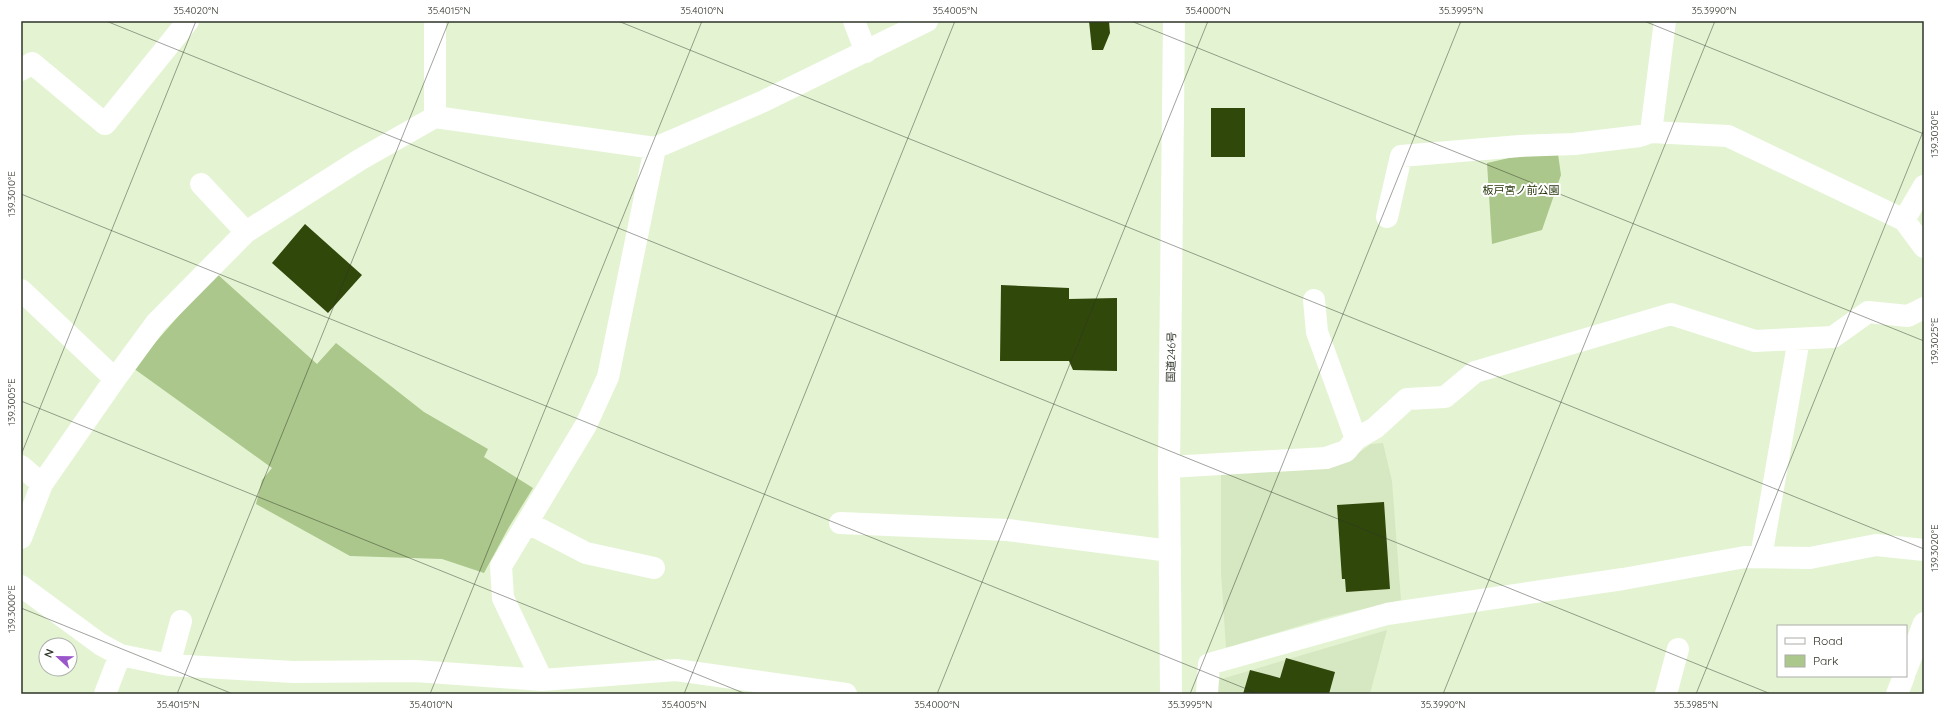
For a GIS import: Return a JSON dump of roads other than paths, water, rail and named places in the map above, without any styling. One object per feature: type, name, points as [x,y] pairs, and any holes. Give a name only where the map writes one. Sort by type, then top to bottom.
[{"type":"main road","points":[[21,70],[32,63],[105,124],[188,21]]},
{"type":"main road","points":[[434,21],[435,117]]},
{"type":"main road","points":[[854,21],[866,52]]},
{"type":"main road","points":[[21,538],[42,484],[115,378],[156,323],[246,232],[361,159],[435,117],[655,148],[764,101],[927,21]]},
{"type":"main road","name":"国道246号","points":[[1171,694],[1170,467],[1174,21]]},
{"type":"main road","points":[[1651,132],[1665,21]]},
{"type":"main road","points":[[1386,217],[1401,156],[1520,146],[1574,144],[1640,136],[1651,132],[1728,136],[1904,220],[1924,247]]},
{"type":"main road","points":[[542,680],[503,598],[502,566],[586,425],[608,377],[655,148]]},
{"type":"main road","points":[[201,184],[246,232]]},
{"type":"main road","points":[[1904,220],[1924,186]]},
{"type":"main road","points":[[21,290],[115,378]]},
{"type":"main road","points":[[1314,300],[1317,332],[1356,439]]},
{"type":"main road","points":[[1170,467],[1326,458],[1346,451],[1356,439],[1375,428],[1407,399],[1445,397],[1475,372],[1671,314],[1755,341],[1833,337],[1868,312],[1908,316],[1924,308]]},
{"type":"main road","points":[[1761,557],[1799,339]]},
{"type":"main road","points":[[21,466],[42,484]]},
{"type":"main road","points":[[528,523],[586,553],[654,568]]},
{"type":"main road","points":[[840,523],[1008,530],[1170,550]]},
{"type":"main road","points":[[1208,694],[1209,664],[1387,614],[1623,578],[1745,557],[1810,558],[1876,545],[1924,550]]},
{"type":"main road","points":[[21,586],[100,644],[120,655],[169,665],[293,672],[415,671],[542,680],[676,670],[741,687],[846,694]]},
{"type":"main road","points":[[169,665],[182,621]]},
{"type":"main road","points":[[1907,667],[1924,623]]},
{"type":"main road","points":[[1666,694],[1678,649]]},
{"type":"main road","points":[[105,694],[120,655]]},
{"type":"main road","points":[[1897,694],[1904,677]]},
{"type":"park label","name":"板戸宮ノ前公園","points":[[1521,190]]}]
